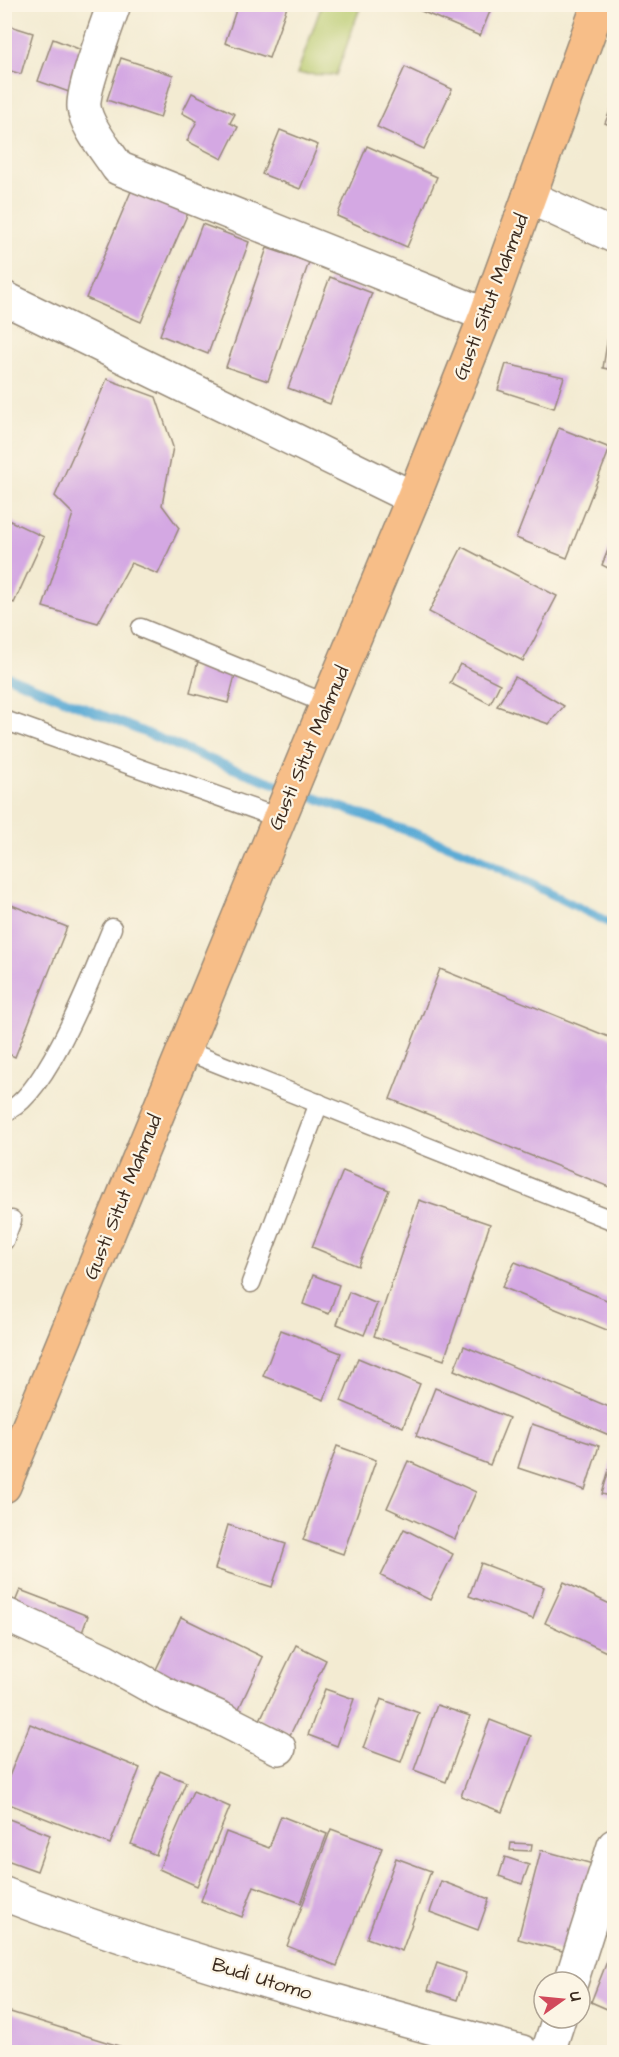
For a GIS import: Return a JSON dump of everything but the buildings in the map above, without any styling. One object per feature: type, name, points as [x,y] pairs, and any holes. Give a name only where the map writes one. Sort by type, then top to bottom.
[{"type":"highway","name":"Gusti Situt Mahmud","points":[[4,1486],[413,498],[486,315],[599,4]]},
{"type":"street","points":[[114,4],[86,91],[84,108],[93,131],[118,168],[486,315]]},
{"type":"street","points":[[530,197],[615,236]]},
{"type":"street","points":[[4,298],[413,498]]},
{"type":"street","points":[[4,1614],[104,1660],[163,1693],[279,1748]]},
{"type":"street","points":[[575,1970],[615,1846]]},
{"type":"street","name":"Budi Utomo","points":[[4,1894],[64,1917],[294,1990],[522,2052]]},
{"type":"street","points":[[548,2052],[555,2030]]},
{"type":"lane","points":[[141,628],[327,704]]},
{"type":"lane","points":[[4,720],[279,818]]},
{"type":"lane","points":[[4,1112],[12,1110],[29,1095],[51,1060],[79,1008],[112,928]]},
{"type":"lane","points":[[184,1050],[615,1221]]},
{"type":"lane","points":[[251,1283],[319,1103]]},
{"type":"lane","points":[[4,1241],[12,1220]]},
{"type":"green space","points":[[322,4],[361,5],[336,75],[297,74]]},
{"type":"waterway","points":[[4,675],[229,767],[469,853],[614,925]]}]
